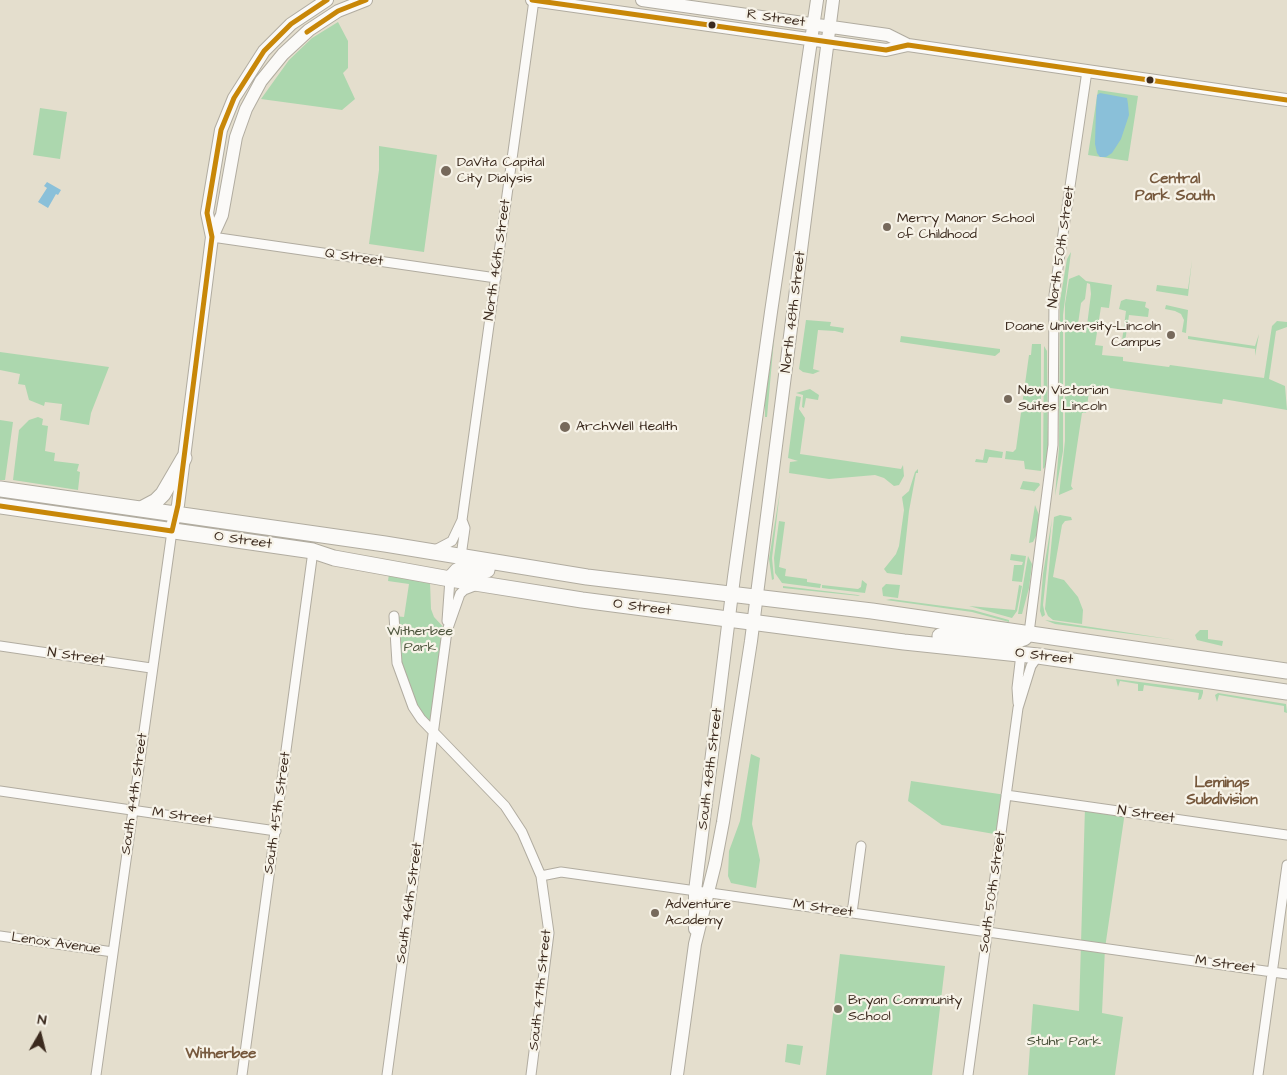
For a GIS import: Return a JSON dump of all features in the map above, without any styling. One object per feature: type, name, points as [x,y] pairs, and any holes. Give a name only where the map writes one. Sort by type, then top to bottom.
[{"type":"main road","points":[[212,237],[207,213],[221,130],[234,98],[252,67],[283,32],[303,15],[327,0]]},
{"type":"main road","points":[[212,237],[222,215],[232,151],[246,109],[271,66],[294,42],[324,19],[366,0]]},
{"type":"main road","name":"R Street","points":[[533,0],[886,50],[908,45]]},
{"type":"main road","name":"R Street","points":[[642,0],[888,35],[908,45],[1287,100]]},
{"type":"main road","name":"North 48th Street","points":[[732,594],[774,286],[817,0]]},
{"type":"main road","name":"North 48th Street","points":[[753,623],[833,0]]},
{"type":"main road","name":"South 44th Street","points":[[172,531],[184,458],[212,237]]},
{"type":"main road","points":[[140,509],[156,501],[163,494],[184,458]]},
{"type":"main road","name":"O Street","points":[[0,489],[431,551],[548,571],[1029,633],[1287,671]]},
{"type":"main road","name":"O Street","points":[[0,506],[313,551],[334,558],[450,579],[729,620],[904,642],[1038,656],[1287,692]]},
{"type":"main road","points":[[313,551],[335,547],[439,562],[454,561],[461,556]]},
{"type":"main road","points":[[450,579],[457,571],[464,568],[510,573],[548,571]]},
{"type":"main road","name":"South 48th Street","points":[[695,944],[695,891],[732,594]]},
{"type":"main road","name":"South 48th Street","points":[[677,1075],[695,944],[709,893],[723,822],[753,623]]},
{"type":"main road","points":[[904,642],[931,636],[1012,642],[1024,638],[1029,633]]},
{"type":"main road","points":[[1021,654],[1031,647],[1043,645],[1108,652],[1144,650]]},
{"type":"street","name":"North 46th Street","points":[[431,551],[449,544],[462,520],[533,0]]},
{"type":"street","name":"North 50th Street","points":[[1029,633],[1053,445],[1054,295],[1087,72]]},
{"type":"street","name":"Q Street","points":[[212,237],[496,278]]},
{"type":"street","name":"North 46th Street","points":[[461,556],[465,528],[462,520]]},
{"type":"street","name":"South 44th Street","points":[[96,1075],[172,531]]},
{"type":"street","name":"South 45th Street","points":[[242,1075],[313,551]]},
{"type":"street","name":"South 46th Street","points":[[387,1075],[447,631],[447,604],[450,579]]},
{"type":"street","name":"South 46th Street","points":[[447,631],[460,594],[472,587],[483,584]]},
{"type":"street","points":[[394,616],[395,649],[403,684],[418,715],[505,806],[522,832],[541,876]]},
{"type":"street","name":"N Street","points":[[0,646],[152,668]]},
{"type":"street","name":"South 50th Street","points":[[1018,708],[1017,688],[1021,654]]},
{"type":"street","name":"South 50th Street","points":[[968,1075],[1018,708],[1031,666],[1038,656]]},
{"type":"street","name":"M Street","points":[[0,791],[276,830]]},
{"type":"street","name":"N Street","points":[[1006,796],[1287,836]]},
{"type":"street","points":[[852,913],[861,846]]},
{"type":"street","points":[[1258,1075],[1287,865]]},
{"type":"street","name":"M Street","points":[[541,876],[561,872],[1287,974]]},
{"type":"street","name":"South 47th Street","points":[[531,1075],[548,942],[547,906],[541,876]]},
{"type":"street","name":"Lenox Avenue","points":[[0,936],[113,952]]},
{"type":"green space","points":[[338,22],[348,41],[348,68],[343,73],[355,99],[342,110],[261,99],[289,60],[312,38]]},
{"type":"green space","points":[[1098,90],[1138,96],[1128,161],[1088,155]]},
{"type":"green space","points":[[40,108],[67,112],[60,159],[33,155]]},
{"type":"green space","points":[[379,146],[437,155],[424,252],[369,244],[379,170]]},
{"type":"green space","points":[[1071,252],[1063,315],[1063,451],[1055,496],[1059,447],[1060,301],[1067,259]]},
{"type":"green space","points":[[1192,260],[1188,296],[1156,291],[1157,285],[1188,289]]},
{"type":"green space","points":[[1079,275],[1086,281],[1112,285],[1109,308],[1101,307],[1095,345],[1103,346],[1102,355],[1123,357],[1123,361],[1169,367],[1170,365],[1264,378],[1272,326],[1277,321],[1287,322],[1287,327],[1276,331],[1269,379],[1285,386],[1287,410],[1223,399],[1222,404],[1090,385],[1086,413],[1082,413],[1071,486],[1073,489],[1059,495],[1065,441],[1065,304],[1069,279]],"holes":[[[1087,283],[1090,284],[1091,294],[1086,333],[1077,331],[1081,303],[1085,299]]]},
{"type":"green space","points":[[1126,299],[1146,302],[1145,307],[1149,309],[1148,317],[1129,315],[1124,349],[1121,348],[1126,311],[1119,309],[1121,301]]},
{"type":"green space","points":[[1166,305],[1188,310],[1186,333],[1182,332],[1184,320],[1181,314],[1165,309]]},
{"type":"green space","points":[[806,320],[831,322],[830,326],[844,328],[843,333],[818,330],[813,369],[820,371],[813,374],[799,369]]},
{"type":"green space","points":[[1259,334],[1255,356],[1255,349],[1188,339],[1188,336],[1255,346]]},
{"type":"green space","points":[[901,336],[1000,349],[1000,352],[995,356],[900,342]]},
{"type":"green space","points":[[774,339],[767,417],[765,417],[765,400]]},
{"type":"green space","points":[[1032,344],[1041,344],[1041,471],[1025,469],[1024,461],[1005,459],[1006,451],[1013,452],[1016,449]]},
{"type":"green space","points":[[1044,346],[1047,351],[1048,445],[1046,466],[1043,469]]},
{"type":"green space","points":[[0,352],[109,367],[91,413],[89,425],[60,420],[62,404],[45,402],[44,406],[29,400],[25,385],[18,384],[20,374],[0,370]]},
{"type":"green space","points":[[810,389],[819,395],[818,400],[806,398],[804,408],[802,407],[803,395],[796,393]]},
{"type":"green space","points":[[796,396],[801,397],[799,409],[805,418],[800,454],[901,469],[903,465],[904,476],[899,485],[894,486],[884,478],[875,475],[829,479],[789,473],[790,462],[798,461],[788,458]]},
{"type":"green space","points":[[38,417],[43,419],[42,425],[48,426],[45,451],[55,453],[54,461],[79,464],[77,471],[80,472],[78,490],[13,480],[19,430],[29,420]]},
{"type":"green space","points":[[0,420],[13,422],[5,480],[0,480]]},
{"type":"green space","points":[[985,449],[1003,452],[1002,458],[989,457],[987,463],[975,462],[976,459],[983,460]]},
{"type":"green space","points":[[918,469],[909,511],[902,575],[887,573],[884,569],[896,554],[899,546],[904,510],[902,497],[909,491],[915,472]]},
{"type":"green space","points":[[1023,481],[1039,483],[1040,485],[1033,493],[1034,491],[1020,489]]},
{"type":"green space","points":[[780,491],[772,558],[774,579],[772,580],[769,559]]},
{"type":"green space","points":[[1035,505],[1039,515],[1037,534],[1033,542],[1029,543]]},
{"type":"green space","points":[[1060,515],[1071,517],[1072,520],[1065,521],[1062,525],[1053,577],[1064,580],[1078,597],[1083,610],[1082,624],[1053,620],[1048,616],[1045,609],[1054,517]]},
{"type":"green space","points":[[1052,519],[1043,605],[1045,615],[1042,617],[1040,611],[1043,574]]},
{"type":"green space","points":[[779,521],[785,522],[779,567],[786,569],[785,576],[807,579],[807,582],[821,584],[820,588],[782,583],[775,573],[774,558]]},
{"type":"green space","points":[[1011,554],[1026,556],[1022,582],[1012,581],[1014,565],[1022,565],[1023,562],[1010,560]]},
{"type":"green space","points":[[1028,556],[1032,564],[1029,588],[1022,614],[1018,614]]},
{"type":"green space","name":"Witherbee Park","points":[[389,574],[430,582],[431,609],[434,617],[447,631],[433,731],[405,691],[394,616],[404,617],[409,584],[388,581]]},
{"type":"green space","points":[[862,580],[867,584],[865,593],[822,588],[822,585],[858,589],[861,587]]},
{"type":"green space","points":[[886,584],[900,585],[898,598],[883,596],[882,588]]},
{"type":"green space","points":[[1019,585],[1022,586],[1017,611],[1012,618],[969,606],[1015,610]]},
{"type":"green space","points":[[783,586],[858,595],[860,596],[783,588]]},
{"type":"green space","points":[[891,599],[973,610],[1009,620],[1009,622],[972,612],[886,600]]},
{"type":"green space","points":[[1045,620],[1176,640],[1055,624]]},
{"type":"green space","points":[[1200,630],[1208,630],[1208,639],[1223,641],[1222,646],[1197,640],[1195,635]]},
{"type":"green space","points":[[1116,679],[1203,690],[1203,693],[1201,699],[1198,700],[1199,693],[1144,685],[1143,691],[1138,691],[1138,684],[1120,681],[1118,687]]},
{"type":"green space","points":[[1218,693],[1286,704],[1287,713],[1284,712],[1284,706],[1219,695],[1217,702],[1215,695]]},
{"type":"green space","points":[[751,754],[760,758],[752,824],[760,860],[756,888],[731,883],[728,876],[729,851],[740,821]]},
{"type":"green space","points":[[911,781],[1006,795],[1000,835],[942,825],[908,801]]},
{"type":"green space","name":"Stuhr Park","points":[[1085,807],[1125,812],[1105,948],[1102,1013],[1123,1017],[1115,1075],[1028,1075],[1033,1004],[1079,1011]]},
{"type":"green space","points":[[840,954],[945,966],[932,1075],[826,1075]]},
{"type":"green space","points":[[787,1044],[803,1046],[800,1065],[785,1062]]},
{"type":"water","points":[[1100,93],[1127,98],[1128,104],[1129,115],[1121,139],[1112,153],[1106,157],[1100,157],[1095,144],[1097,95]]},
{"type":"water","points":[[47,182],[61,190],[58,195],[56,194],[48,208],[38,202],[47,188],[44,186]]},
{"type":"transit line","points":[[0,506],[172,531],[178,505],[212,237],[207,213],[221,130],[234,98],[264,51],[291,24],[327,0]]},
{"type":"transit line","points":[[307,32],[338,11],[366,0]]},
{"type":"transit line","points":[[532,0],[886,50],[908,45],[1287,100]]},
{"type":"place","name":"DaVita Capital City Dialysis","points":[[446,171]]},
{"type":"place","name":"Merry Manor School of Childhood","points":[[887,227]]},
{"type":"place","name":"Doane University-Lincoln Campus","points":[[1171,335]]},
{"type":"place","name":"New Victorian Suites Lincoln","points":[[1008,399]]},
{"type":"place","name":"ArchWell Health","points":[[565,427]]},
{"type":"place","name":"Adventure Academy","points":[[655,913]]},
{"type":"place","name":"Bryan Community School","points":[[838,1009]]},
{"type":"district","name":"Central Park South","points":[[1175,188]]},
{"type":"district","name":"Lemings Subdivision","points":[[1222,792]]},
{"type":"district","name":"Witherbee","points":[[221,1055]]}]
